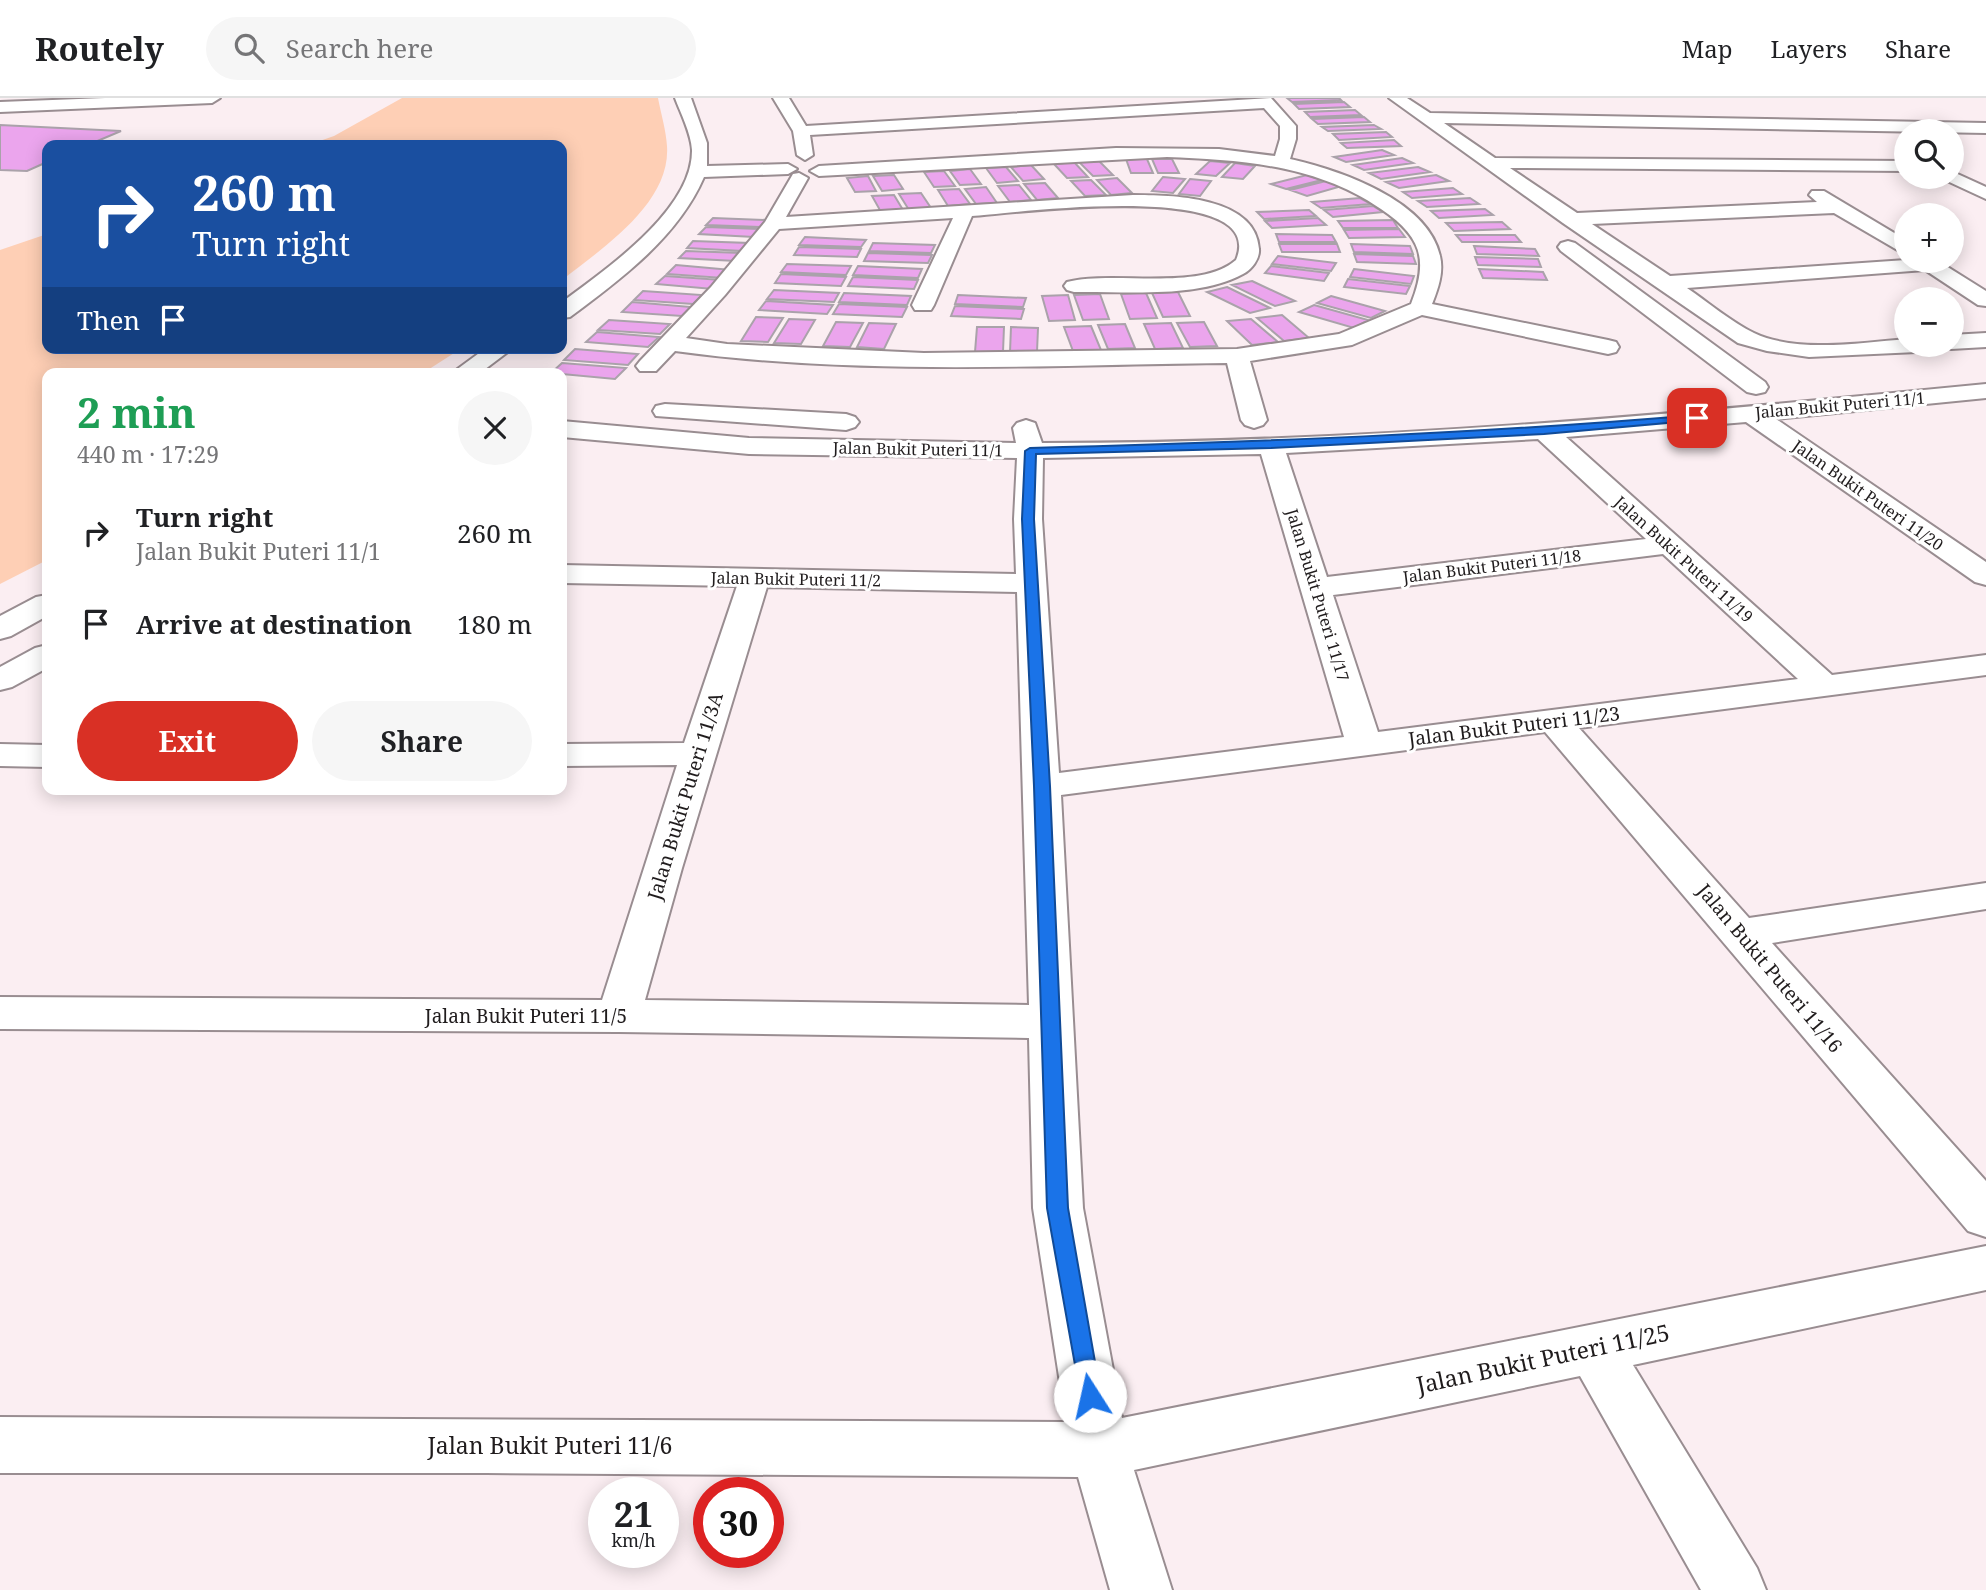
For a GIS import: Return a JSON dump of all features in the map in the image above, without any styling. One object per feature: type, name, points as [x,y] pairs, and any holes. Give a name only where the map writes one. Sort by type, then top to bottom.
[{"type":"street","points":[[0,101],[60,98]]},
{"type":"street","points":[[0,107],[212,98]]},
{"type":"street","points":[[567,308],[597,287],[645,245],[676,211],[696,175],[700,150],[683,98]]},
{"type":"street","points":[[648,366],[773,225],[806,156],[802,131],[781,98]]},
{"type":"street","points":[[1397,98],[1746,338],[1783,350],[1812,352],[1894,347]]},
{"type":"street","points":[[802,131],[1265,100],[1288,122],[1291,136],[1281,162]]},
{"type":"street","points":[[1378,106],[1422,139]]},
{"type":"street","points":[[1426,118],[1986,128]]},
{"type":"street","points":[[696,175],[798,172],[1120,153],[1194,153],[1281,162],[1341,178],[1376,196],[1413,225],[1433,258],[1432,282],[1420,308]]},
{"type":"street","points":[[1601,162],[1627,181]]},
{"type":"street","points":[[1490,163],[1894,166]]},
{"type":"street","points":[[1768,163],[1894,241]]},
{"type":"street","points":[[1964,167],[1974,167]]},
{"type":"street","points":[[1964,183],[1986,194]]},
{"type":"street","points":[[1644,194],[1670,215]]},
{"type":"street","points":[[773,225],[1170,200],[1198,204],[1222,213],[1240,229],[1248,242],[1249,255],[1244,264],[1232,272],[1174,282],[1074,286]]},
{"type":"street","points":[[1570,219],[1839,207]]},
{"type":"street","points":[[923,306],[965,212]]},
{"type":"street","name":"Jalan Bukit Puteri 11/20","points":[[1556,238],[1753,400],[1986,576]]},
{"type":"street","points":[[1663,283],[1894,265]]},
{"type":"street","points":[[1943,273],[1986,300]]},
{"type":"street","points":[[670,343],[727,351],[923,359],[1237,356],[1344,340],[1420,308],[1608,347]]},
{"type":"street","points":[[1964,341],[1986,340]]},
{"type":"street","points":[[472,368],[493,354]]},
{"type":"street","name":"Jalan Bukit Puteri 11/17","points":[[1237,356],[1268,428],[1364,745]]},
{"type":"street","points":[[1715,391],[1753,400],[1783,384]]},
{"type":"street","name":"Jalan Bukit Puteri 11/1","points":[[567,429],[773,447],[1027,432],[1268,428],[1544,431],[1753,400],[1942,396],[1986,391]]},
{"type":"street","points":[[1942,396],[1975,414]]},
{"type":"street","points":[[639,409],[782,420],[864,422]]},
{"type":"street","points":[[1227,420],[1268,428]]},
{"type":"street","name":"Jalan Bukit Puteri 11/19","points":[[1544,431],[1825,686]]},
{"type":"street","points":[[1027,432],[1028,519],[1042,786],[1058,1208],[1099,1450],[1141,1590]]},
{"type":"street","name":"Jalan Bukit Puteri 11/18","points":[[1315,588],[1669,545]]},
{"type":"street","name":"Jalan Bukit Puteri 11/2","points":[[567,574],[1031,583]]},
{"type":"street","name":"Jalan Bukit Puteri 11/3A","points":[[619,1016],[697,754],[755,578]]},
{"type":"street","points":[[0,629],[42,607]]},
{"type":"street","points":[[0,680],[42,658]]},
{"type":"street","name":"Jalan Bukit Puteri 11/23","points":[[1042,786],[1986,665]]},
{"type":"street","name":"Jalan Bukit Puteri 11/16","points":[[1555,721],[1986,1216]]},
{"type":"street","points":[[567,755],[697,754]]},
{"type":"street","points":[[0,755],[42,756]]},
{"type":"street","points":[[1742,933],[1986,896]]},
{"type":"street","name":"Jalan Bukit Puteri 11/5","points":[[0,1013],[619,1016],[1051,1022]]},
{"type":"street","name":"Jalan Bukit Puteri 11/25","points":[[1099,1450],[1986,1268]]},
{"type":"street","points":[[1594,1349],[1735,1590]]},
{"type":"street","name":"Jalan Bukit Puteri 11/6","points":[[0,1445],[486,1445],[1099,1450]]},
{"type":"shaded area","points":[[402,98],[658,98],[667,146],[665,167],[658,187],[646,206],[613,239],[567,276],[567,140],[322,140]]},
{"type":"shaded area","points":[[42,236],[42,354],[453,354],[431,368],[42,368],[42,563],[0,584],[0,250]]},
{"type":"building","points":[[1287,98],[1339,98],[1341,100],[1292,102]]},
{"type":"building","points":[[1344,102],[1350,107],[1299,109],[1294,104]]},
{"type":"building","points":[[1355,110],[1361,115],[1310,117],[1305,112]]},
{"type":"building","points":[[1364,117],[1370,122],[1318,124],[1312,119]]},
{"type":"building","points":[[0,125],[121,131],[100,140],[42,140],[42,164],[27,171],[0,170]]},
{"type":"building","points":[[1374,125],[1381,129],[1328,131],[1322,127]]},
{"type":"building","points":[[1386,132],[1392,137],[1339,140],[1333,134]]},
{"type":"building","points":[[1394,140],[1401,146],[1347,148],[1341,143]]},
{"type":"building","points":[[1382,150],[1394,155],[1346,162],[1334,157]]},
{"type":"building","points":[[1402,158],[1413,163],[1364,170],[1353,165]]},
{"type":"building","points":[[1126,159],[1147,159],[1153,173],[1131,173]]},
{"type":"building","points":[[1152,159],[1172,159],[1179,173],[1158,173]]},
{"type":"building","points":[[1099,161],[1113,175],[1093,176],[1079,162]]},
{"type":"building","points":[[1210,161],[1230,163],[1216,176],[1196,174]]},
{"type":"building","points":[[1074,162],[1088,177],[1067,178],[1054,164]]},
{"type":"building","points":[[1235,163],[1255,166],[1243,179],[1222,177]]},
{"type":"building","points":[[1031,165],[1044,179],[1023,181],[1011,167]]},
{"type":"building","points":[[1006,167],[1018,181],[997,183],[986,168]]},
{"type":"building","points":[[1418,167],[1430,172],[1381,179],[1369,173]]},
{"type":"building","points":[[970,169],[981,184],[960,185],[950,171]]},
{"type":"building","points":[[944,171],[955,186],[934,187],[924,172]]},
{"type":"building","points":[[894,175],[903,189],[882,191],[873,176]]},
{"type":"building","points":[[1307,175],[1322,180],[1286,189],[1271,184]]},
{"type":"building","points":[[1436,175],[1449,181],[1399,188],[1386,182]]},
{"type":"building","points":[[868,176],[876,191],[855,192],[847,178]]},
{"type":"building","points":[[1163,177],[1185,179],[1173,193],[1152,191]]},
{"type":"building","points":[[1117,178],[1132,193],[1111,195],[1097,180]]},
{"type":"building","points":[[1190,179],[1211,181],[1200,196],[1179,194]]},
{"type":"building","points":[[1091,180],[1106,195],[1085,196],[1071,181]]},
{"type":"building","points":[[1326,181],[1342,186],[1307,196],[1290,190]]},
{"type":"building","points":[[1045,183],[1058,198],[1037,200],[1024,184]]},
{"type":"building","points":[[1019,185],[1031,200],[1010,202],[998,186]]},
{"type":"building","points":[[986,187],[997,203],[976,204],[965,189]]},
{"type":"building","points":[[1453,188],[1462,194],[1412,198],[1403,192]]},
{"type":"building","points":[[959,189],[970,204],[948,206],[938,190]]},
{"type":"building","points":[[921,193],[931,208],[909,210],[899,194]]},
{"type":"building","points":[[894,195],[903,210],[881,212],[872,196]]},
{"type":"building","points":[[1360,198],[1371,204],[1321,208],[1312,202]]},
{"type":"building","points":[[1470,198],[1479,204],[1427,207],[1418,201]]},
{"type":"building","points":[[1373,206],[1383,212],[1333,217],[1324,210]]},
{"type":"building","points":[[1485,209],[1493,215],[1439,218],[1431,211]]},
{"type":"building","points":[[1309,210],[1316,216],[1264,219],[1257,212]]},
{"type":"building","points":[[713,218],[766,220],[760,227],[706,225]]},
{"type":"building","points":[[1318,218],[1326,225],[1272,228],[1265,221]]},
{"type":"building","points":[[1393,220],[1398,228],[1343,228],[1338,221]]},
{"type":"building","points":[[1502,222],[1510,229],[1454,231],[1446,223]]},
{"type":"building","points":[[706,227],[760,229],[754,237],[699,234]]},
{"type":"building","points":[[1399,229],[1405,237],[1349,238],[1344,230]]},
{"type":"building","points":[[1276,234],[1332,235],[1336,242],[1279,242]]},
{"type":"building","points":[[1456,235],[1515,235],[1521,242],[1462,242]]},
{"type":"building","points":[[805,237],[866,240],[861,247],[799,245]]},
{"type":"building","points":[[693,241],[749,243],[743,251],[687,248]]},
{"type":"building","points":[[873,243],[935,245],[931,253],[869,251]]},
{"type":"building","points":[[1279,244],[1337,244],[1340,252],[1282,252]]},
{"type":"building","points":[[1351,244],[1410,246],[1413,254],[1354,252]]},
{"type":"building","points":[[1474,246],[1535,249],[1539,256],[1477,254]]},
{"type":"building","points":[[799,247],[861,249],[857,257],[794,255]]},
{"type":"building","points":[[686,251],[742,253],[736,261],[679,258]]},
{"type":"building","points":[[868,253],[932,255],[928,263],[864,261]]},
{"type":"building","points":[[1354,254],[1413,256],[1416,264],[1357,262]]},
{"type":"building","points":[[1278,256],[1336,263],[1331,271],[1272,264]]},
{"type":"building","points":[[1475,257],[1538,259],[1541,267],[1478,265]]},
{"type":"building","points":[[787,264],[851,266],[846,275],[781,272]]},
{"type":"building","points":[[676,265],[732,270],[723,278],[667,274]]},
{"type":"building","points":[[858,266],[922,269],[918,278],[853,275]]},
{"type":"building","points":[[1271,266],[1329,273],[1324,281],[1265,273]]},
{"type":"building","points":[[1354,269],[1414,276],[1411,284],[1350,277]]},
{"type":"building","points":[[1479,269],[1543,272],[1547,280],[1483,278]]},
{"type":"building","points":[[781,274],[846,277],[841,286],[775,283]]},
{"type":"building","points":[[665,276],[722,280],[713,289],[656,284]]},
{"type":"building","points":[[853,277],[918,280],[914,289],[848,286]]},
{"type":"building","points":[[1348,279],[1410,286],[1406,294],[1344,287]]},
{"type":"building","points":[[1252,281],[1295,301],[1275,306],[1232,285]]},
{"type":"building","points":[[1227,287],[1270,308],[1250,313],[1207,292]]},
{"type":"building","points":[[774,290],[839,293],[834,302],[767,299]]},
{"type":"building","points":[[643,291],[702,295],[693,304],[634,300]]},
{"type":"building","points":[[1178,292],[1190,316],[1163,317],[1152,293]]},
{"type":"building","points":[[844,293],[911,296],[907,305],[839,302]]},
{"type":"building","points":[[1146,293],[1157,318],[1130,319],[1121,294]]},
{"type":"building","points":[[1100,294],[1109,319],[1083,320],[1074,295]]},
{"type":"building","points":[[958,295],[1026,298],[1023,307],[955,304]]},
{"type":"building","points":[[1068,295],[1075,320],[1049,321],[1042,296]]},
{"type":"building","points":[[1331,296],[1385,311],[1371,318],[1317,303]]},
{"type":"building","points":[[766,301],[833,305],[827,314],[759,310]]},
{"type":"building","points":[[632,302],[691,307],[682,316],[622,312]]},
{"type":"building","points":[[839,304],[907,307],[902,317],[833,314]]},
{"type":"building","points":[[1314,305],[1368,320],[1354,328],[1299,312]]},
{"type":"building","points":[[955,306],[1024,309],[1021,319],[951,316]]},
{"type":"building","points":[[1282,315],[1309,338],[1284,341],[1257,318]]},
{"type":"building","points":[[756,317],[783,318],[768,342],[741,341]]},
{"type":"building","points":[[789,319],[815,320],[801,344],[774,343]]},
{"type":"building","points":[[1251,319],[1278,342],[1252,345],[1227,321]]},
{"type":"building","points":[[609,320],[670,324],[660,334],[598,330]]},
{"type":"building","points":[[836,322],[863,323],[850,347],[823,346]]},
{"type":"building","points":[[1204,322],[1217,346],[1190,347],[1177,323]]},
{"type":"building","points":[[869,323],[896,324],[884,349],[857,347]]},
{"type":"building","points":[[1171,323],[1183,348],[1155,349],[1144,324]]},
{"type":"building","points":[[1125,324],[1135,348],[1108,349],[1098,325]]},
{"type":"building","points":[[1091,326],[1101,350],[1073,351],[1064,327]]},
{"type":"building","points":[[977,327],[1004,327],[1003,352],[975,352]]},
{"type":"building","points":[[1011,327],[1038,328],[1037,352],[1010,352]]},
{"type":"building","points":[[597,332],[659,337],[648,347],[586,342]]},
{"type":"building","points":[[575,349],[638,354],[628,365],[564,360]]},
{"type":"building","points":[[562,363],[626,368],[615,379],[567,374],[567,368],[556,368]]},
{"type":"route","points":[[1090,1396],[1058,1208],[1042,786],[1028,519],[1030,451],[1271,445],[1544,431],[1697,418]]}]
